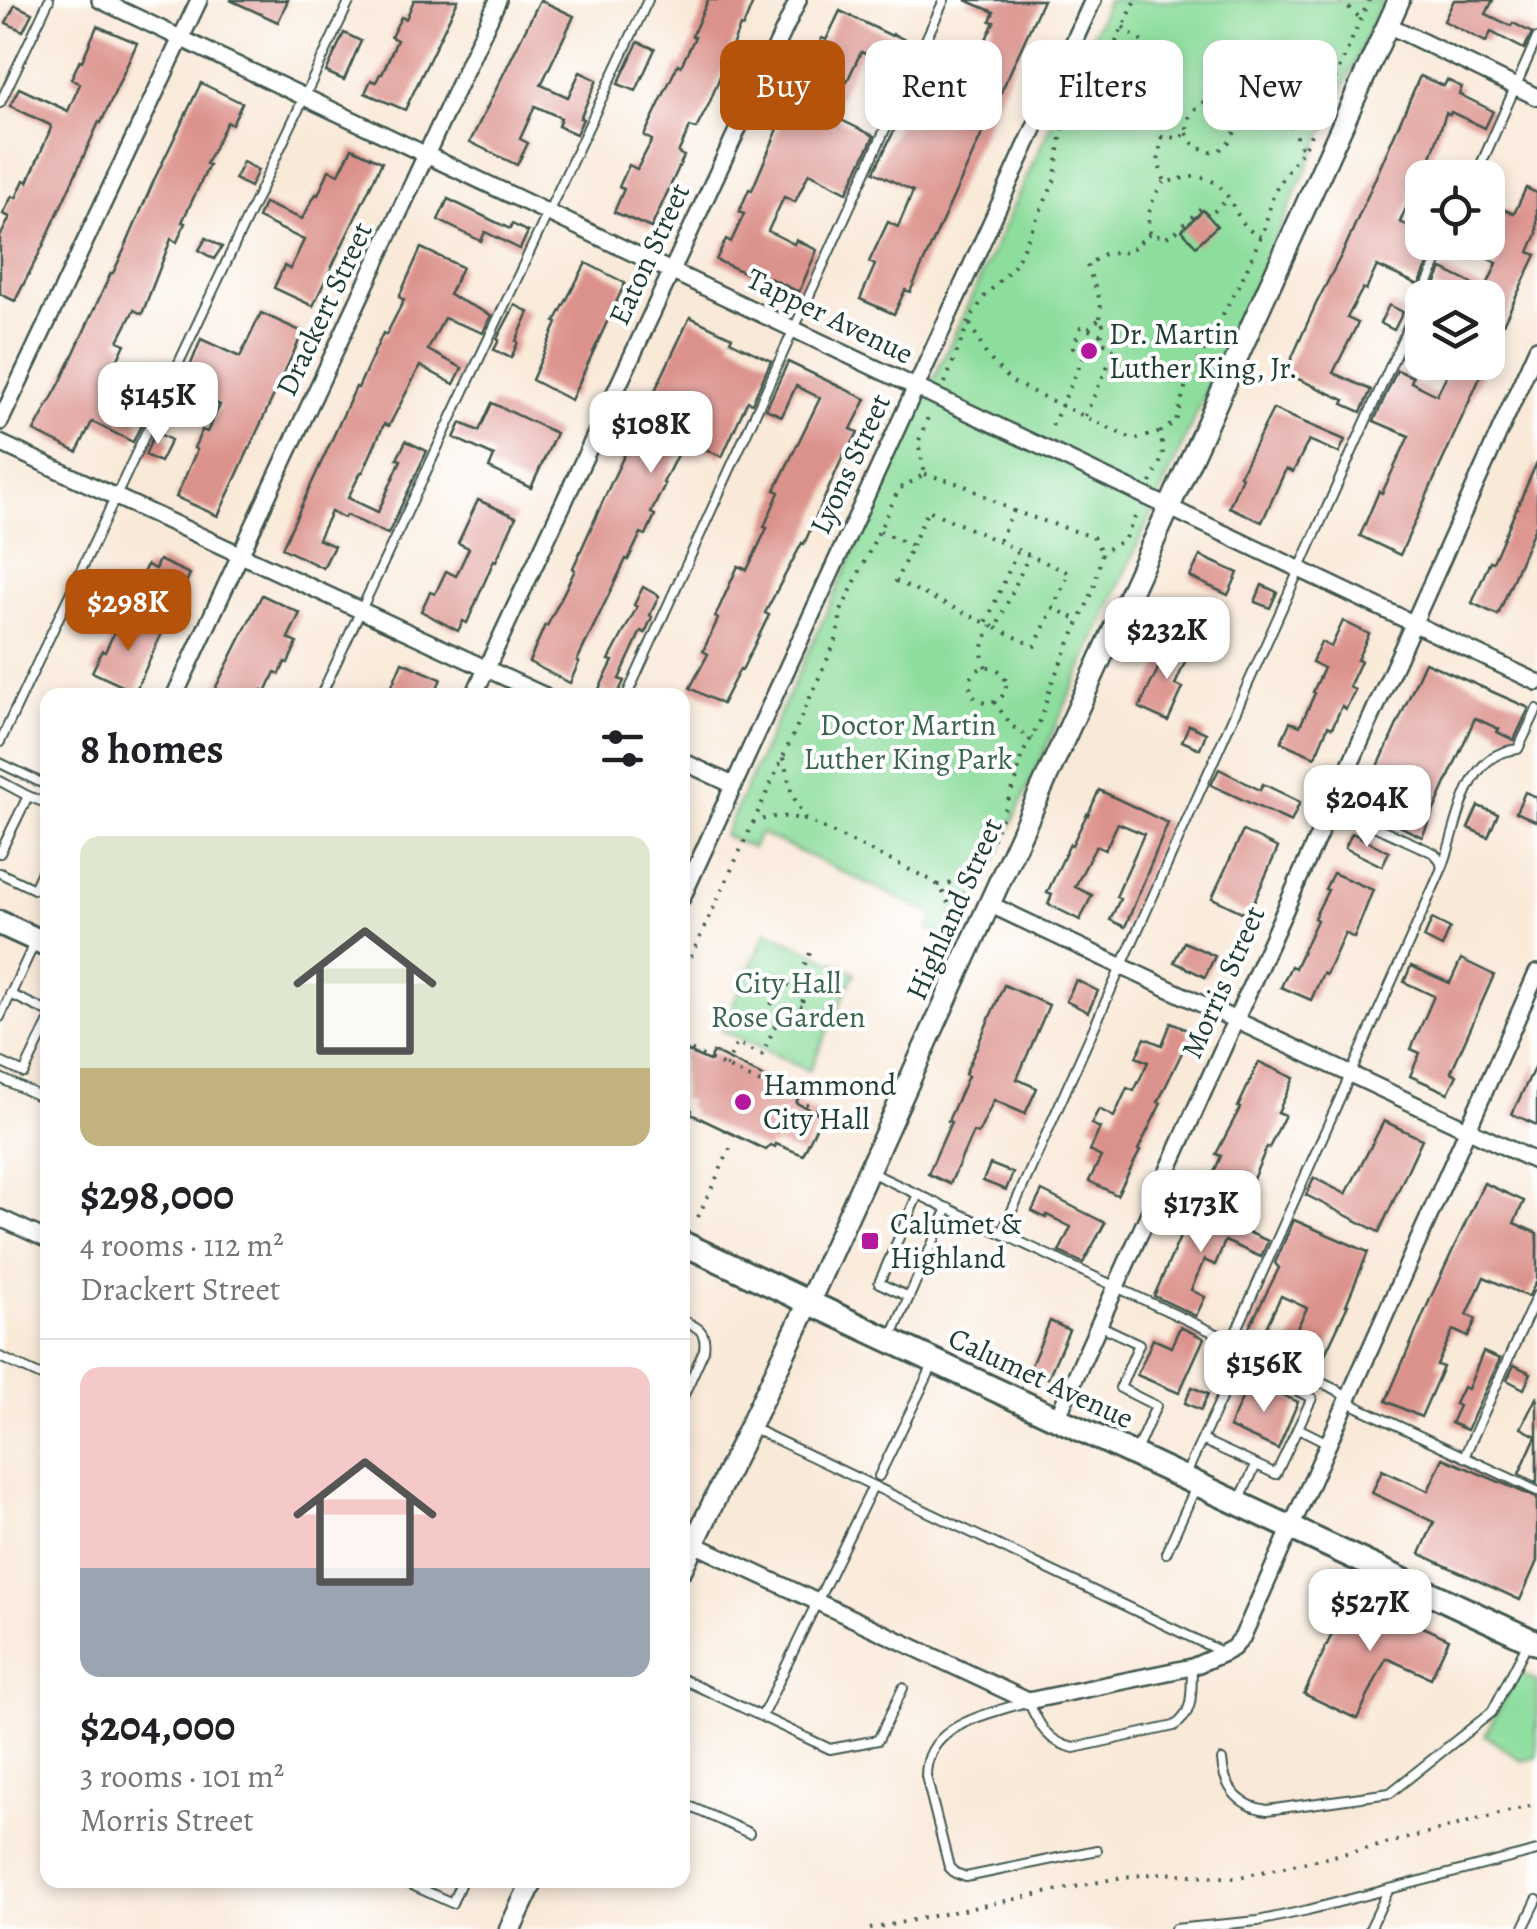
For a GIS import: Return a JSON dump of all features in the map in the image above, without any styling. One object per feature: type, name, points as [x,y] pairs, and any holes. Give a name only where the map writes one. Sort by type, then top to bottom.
[{"type":"main road","points":[[0,923],[40,941]]},
{"type":"main road","name":"Calumet Avenue","points":[[690,1247],[1290,1528],[1534,1635]]},
{"type":"street","name":"Tapper Avenue","points":[[100,0],[1537,682]]},
{"type":"street","points":[[0,422],[199,0]]},
{"type":"street","name":"Drackert Street","points":[[177,688],[498,0]]},
{"type":"street","name":"Eaton Street","points":[[477,688],[798,0]]},
{"type":"street","name":"Lyons Street","points":[[690,880],[1093,0]]},
{"type":"street","name":"Highland Street","points":[[690,1537],[750,1427],[810,1302],[1399,0]]},
{"type":"street","points":[[1388,25],[1537,96]]},
{"type":"street","name":"Morris Street","points":[[1056,1418],[1537,348]]},
{"type":"street","points":[[0,443],[527,688]]},
{"type":"street","points":[[690,765],[733,785]]},
{"type":"street","points":[[989,904],[1537,1162]]},
{"type":"street","points":[[690,1542],[1028,1702],[1192,1668],[1229,1651],[1242,1638],[1537,973]]},
{"type":"street","points":[[0,1218],[40,1236]]},
{"type":"street","points":[[510,1929],[529,1888]]},
{"type":"lane","points":[[0,104],[49,0]]},
{"type":"lane","points":[[0,742],[350,0]]},
{"type":"lane","points":[[324,688],[648,0]]},
{"type":"lane","points":[[629,688],[944,0]]},
{"type":"lane","points":[[1483,160],[1537,38]]},
{"type":"lane","points":[[1002,1233],[1438,260]]},
{"type":"lane","points":[[1232,1341],[1450,850],[1461,807],[1474,779],[1491,759],[1522,744],[1537,710]]},
{"type":"lane","points":[[0,764],[40,782]]},
{"type":"lane","points":[[0,781],[40,801]]},
{"type":"lane","points":[[0,853],[28,796]]},
{"type":"lane","points":[[1332,807],[1434,853],[1442,868]]},
{"type":"lane","points":[[0,873],[34,889],[40,876]]},
{"type":"lane","points":[[0,1017],[40,945]]},
{"type":"lane","points":[[10,994],[40,1008]]},
{"type":"lane","points":[[0,1062],[24,1073],[40,1040]]},
{"type":"lane","points":[[0,1078],[40,1096]]},
{"type":"lane","points":[[869,1171],[1337,1390],[1356,1406],[1537,1491]]},
{"type":"lane","points":[[909,1297],[879,1283],[918,1194]]},
{"type":"lane","points":[[890,1340],[948,1208]]},
{"type":"lane","points":[[1464,1457],[1537,1295]]},
{"type":"lane","points":[[690,1324],[705,1334],[706,1342],[690,1381]]},
{"type":"lane","points":[[1098,1325],[1139,1344],[1120,1388],[1156,1406],[1134,1455]]},
{"type":"lane","points":[[0,1357],[40,1374]]},
{"type":"lane","points":[[879,1476],[935,1361]]},
{"type":"lane","points":[[1166,1553],[1202,1440],[1238,1362],[1312,1398],[1276,1474],[1202,1440]]},
{"type":"lane","points":[[750,1427],[1229,1651]]},
{"type":"lane","points":[[1298,1428],[1328,1443]]},
{"type":"lane","points":[[1238,1503],[1256,1465]]},
{"type":"lane","points":[[762,1716],[873,1486]]},
{"type":"lane","points":[[1222,1760],[1233,1794],[1255,1808],[1267,1810],[1390,1793],[1492,1712],[1534,1635]]},
{"type":"lane","points":[[1098,1850],[966,1877],[955,1874],[949,1867],[926,1776],[932,1748],[941,1736],[958,1726],[1028,1702],[1050,1739],[1074,1748],[1174,1726],[1183,1720],[1191,1702],[1192,1668]]},
{"type":"lane","points":[[690,1682],[830,1748],[878,1740],[903,1688]]},
{"type":"lane","points":[[690,1808],[749,1834]]},
{"type":"lane","points":[[1175,1929],[1258,1921],[1537,1851]]},
{"type":"lane","points":[[418,1888],[452,1904],[459,1888]]},
{"type":"lane","points":[[1370,1929],[1389,1888]]},
{"type":"lane","points":[[1523,1929],[1537,1900]]},
{"type":"path","points":[[943,386],[969,321],[985,296],[1015,265],[1054,182],[1068,114],[1091,94],[1136,0]]},
{"type":"path","points":[[1340,0],[1361,19]]},
{"type":"path","points":[[969,321],[986,356],[1010,381],[1061,406],[1134,440],[1161,432],[1176,421],[1186,384],[1261,237],[1274,192],[1302,150],[1369,0]]},
{"type":"path","points":[[1123,27],[1147,46],[1168,96],[1158,162],[1164,182]]},
{"type":"path","points":[[1203,103],[1186,121],[1192,144],[1215,153],[1230,143],[1235,130]]},
{"type":"path","points":[[1291,130],[1302,150]]},
{"type":"path","points":[[1161,136],[1179,138],[1187,132]]},
{"type":"path","points":[[1150,233],[1148,218],[1155,194],[1164,182],[1196,177],[1217,182],[1248,232],[1261,237]]},
{"type":"path","points":[[1150,233],[1165,238],[1201,208],[1209,216],[1229,198]]},
{"type":"path","points":[[1085,416],[1115,350],[1105,344],[1102,335],[1101,303],[1087,265],[1104,254],[1129,252],[1150,233]]},
{"type":"path","points":[[1089,329],[1100,318]]},
{"type":"path","points":[[1102,335],[1081,327],[1073,347],[1096,358],[1105,344]]},
{"type":"path","points":[[1052,426],[1084,354]]},
{"type":"path","points":[[925,474],[918,443],[932,408]]},
{"type":"path","points":[[1151,483],[1164,456],[1161,432]]},
{"type":"path","points":[[690,959],[837,638],[842,610],[900,489],[925,474],[962,485],[1013,512],[1092,537],[1102,552],[1094,589],[1052,682],[1041,720],[1021,758],[1017,778],[985,858],[950,911]]},
{"type":"path","points":[[1102,552],[1124,540],[1141,505]]},
{"type":"path","points":[[928,510],[1068,574],[1035,646],[896,581],[912,546],[928,510]]},
{"type":"path","points":[[999,541],[1013,512]]},
{"type":"path","points":[[880,531],[912,546]]},
{"type":"path","points":[[986,667],[982,648],[1018,550]]},
{"type":"path","points":[[991,626],[1029,555]]},
{"type":"path","points":[[1052,608],[1081,622]]},
{"type":"path","points":[[986,667],[997,669],[1004,678],[1003,694],[994,702],[982,702],[970,688],[975,671],[986,667]]},
{"type":"path","points":[[994,702],[1013,727],[1032,738]]},
{"type":"path","points":[[782,758],[792,794],[806,820]]},
{"type":"path","points":[[753,823],[775,815],[806,820],[935,882],[945,894],[950,911],[948,920]]},
{"type":"path","points":[[938,885],[972,881]]},
{"type":"path","points":[[794,987],[810,951]]},
{"type":"path","points":[[782,982],[806,993],[795,1017],[772,1005],[776,994],[782,982]]},
{"type":"path","points":[[756,985],[776,994]]},
{"type":"path","points":[[800,1006],[816,1013]]},
{"type":"path","points":[[726,1066],[737,1043],[762,1055],[782,1010]]},
{"type":"path","points":[[690,1050],[856,1128]]},
{"type":"path","points":[[698,1217],[731,1147]]},
{"type":"path","points":[[870,1929],[1123,1877],[1163,1873],[1236,1878],[1537,1804]]},
{"type":"green space","name":"Doctor Martin Luther King Park","points":[[1108,0],[1383,0],[1337,102],[1337,40],[1203,40],[1203,130],[1324,130],[958,943],[929,929],[935,915],[760,833],[752,848],[724,835],[1048,130],[1183,130],[1183,40],[1090,40]]},
{"type":"green space","name":"City Hall Rose Garden","points":[[767,931],[855,972],[809,1071],[721,1030]]},
{"type":"green space","points":[[1519,1672],[1537,1681],[1537,1757],[1522,1761],[1485,1735]]},
{"type":"building","points":[[230,0],[288,0],[278,22]]},
{"type":"building","points":[[414,0],[458,0],[405,110],[365,93],[371,80],[376,82],[382,74],[397,40],[391,37],[401,17],[406,19]]},
{"type":"building","points":[[540,0],[574,16],[541,85],[568,97],[580,72],[597,80],[576,134],[558,126],[561,118],[535,106],[520,139],[528,143],[517,165],[470,142]]},
{"type":"building","points":[[708,0],[754,0],[734,40],[720,40],[720,76],[696,129],[690,127],[678,153],[684,156],[651,228],[614,212],[624,189],[619,187],[629,165],[637,169],[652,140],[644,136],[695,37],[692,36]]},
{"type":"building","points":[[965,0],[1043,0],[1002,90],[1002,40],[986,40],[994,12]]},
{"type":"building","points":[[1454,0],[1493,0],[1486,14],[1532,33],[1524,49],[1491,32],[1486,42],[1444,21]]},
{"type":"building","points":[[15,5],[32,13],[23,31],[6,23]]},
{"type":"building","points":[[840,11],[905,40],[865,40],[865,54],[861,52],[845,86],[845,40],[826,40]]},
{"type":"building","points":[[97,26],[137,43],[15,301],[0,294],[0,237],[10,217],[3,214],[24,180],[28,182],[51,128],[10,106],[19,88],[68,111],[80,84],[71,79]]},
{"type":"building","points":[[344,33],[361,41],[344,80],[326,72]]},
{"type":"building","points":[[638,42],[655,49],[636,91],[618,84]]},
{"type":"building","points":[[1420,76],[1444,86],[1447,80],[1462,87],[1459,94],[1493,111],[1485,128],[1446,113],[1430,160],[1405,160],[1405,211],[1400,222],[1405,224],[1405,260],[1429,262],[1421,280],[1408,280],[1377,266],[1347,318],[1358,323],[1333,373],[1371,390],[1361,412],[1343,404],[1345,400],[1285,373]]},
{"type":"building","points":[[201,83],[242,103],[232,124],[227,122],[206,164],[209,165],[182,222],[185,223],[177,242],[171,239],[142,314],[134,310],[118,341],[125,344],[112,372],[152,391],[137,423],[141,425],[133,442],[92,422],[77,452],[34,431]]},
{"type":"building","points":[[845,122],[874,136],[847,192],[809,173],[795,202],[784,197],[768,231],[817,250],[799,292],[761,274],[759,279],[716,260],[726,239],[731,242],[744,214],[739,212],[749,189],[752,190],[777,130],[845,130]]},
{"type":"building","points":[[894,130],[984,130],[910,292],[905,290],[894,314],[860,299],[875,265],[869,262],[888,222],[898,227],[913,191],[874,172]]},
{"type":"building","points":[[352,148],[382,162],[313,306],[274,288],[284,266],[290,269],[304,240],[258,218],[264,203],[302,219],[329,170],[339,174]]},
{"type":"building","points":[[243,162],[258,170],[250,187],[235,179]]},
{"type":"building","points":[[1526,188],[1537,193],[1537,234],[1529,252],[1536,255],[1505,320],[1505,280],[1489,280],[1497,263],[1490,260],[1505,260],[1505,210],[1514,214]]},
{"type":"building","points":[[448,199],[510,229],[512,224],[528,232],[520,249],[485,232],[481,241],[438,220]]},
{"type":"building","points":[[1203,210],[1217,226],[1196,246],[1182,230]]},
{"type":"building","points":[[206,238],[222,247],[214,259],[199,250]]},
{"type":"building","points":[[421,248],[462,267],[449,295],[491,315],[483,333],[444,318],[428,350],[462,368],[454,384],[420,366],[389,426],[384,424],[348,498],[378,512],[406,441],[427,451],[388,534],[331,512],[318,539],[334,546],[323,568],[282,548],[356,387],[404,300],[399,297]]},
{"type":"building","points":[[586,263],[625,283],[571,400],[532,380],[555,322]]},
{"type":"building","points":[[1442,269],[1465,280],[1437,280]]},
{"type":"building","points":[[515,305],[529,312],[511,358],[494,350]]},
{"type":"building","points":[[1389,305],[1403,312],[1394,330],[1380,323]]},
{"type":"building","points":[[261,313],[303,332],[218,516],[176,497],[202,430],[207,432],[220,405],[181,389],[201,339],[240,357]]},
{"type":"building","points":[[690,317],[771,361],[722,457],[685,439],[663,483],[646,535],[641,533],[626,559],[570,683],[529,662]]},
{"type":"building","points":[[788,362],[866,399],[851,429],[858,432],[722,704],[690,688],[708,654],[703,651],[718,619],[715,617],[738,566],[747,570],[767,528],[764,527],[779,492],[775,490],[820,398],[796,386],[782,416],[766,409]]},
{"type":"building","points":[[1397,370],[1405,374],[1405,380],[1437,395],[1444,380],[1479,380],[1400,555],[1360,536],[1409,436],[1374,421]]},
{"type":"building","points":[[492,403],[556,433],[531,488],[489,468],[494,456],[454,438],[461,423],[479,431]]},
{"type":"building","points":[[1273,409],[1345,440],[1339,453],[1309,440],[1293,472],[1286,469],[1262,522],[1229,507],[1240,475]]},
{"type":"building","points":[[155,432],[171,440],[160,462],[145,455]]},
{"type":"building","points":[[1537,462],[1537,522],[1498,615],[1472,603]]},
{"type":"building","points":[[478,500],[516,517],[467,623],[463,621],[458,631],[421,611],[446,571],[456,576],[469,548],[458,543]]},
{"type":"building","points":[[1200,556],[1238,573],[1228,595],[1190,577]]},
{"type":"building","points":[[159,560],[190,574],[180,595],[141,577],[147,565],[155,569]]},
{"type":"building","points":[[1262,585],[1277,592],[1270,608],[1255,602]]},
{"type":"building","points":[[643,587],[659,596],[645,633],[641,631],[619,679],[624,681],[620,688],[600,688],[613,661],[609,660],[637,607],[634,605]]},
{"type":"building","points":[[262,595],[300,613],[288,638],[297,643],[288,663],[285,662],[280,674],[275,672],[268,688],[216,688]]},
{"type":"building","points":[[122,616],[162,633],[137,688],[126,688],[92,672],[102,651],[105,652]]},
{"type":"building","points":[[1343,621],[1369,634],[1349,687],[1355,690],[1332,728],[1328,726],[1315,757],[1281,742],[1290,722],[1300,726],[1315,693],[1324,668],[1312,662],[1321,642],[1331,647]]},
{"type":"building","points":[[1173,638],[1192,646],[1175,685],[1183,688],[1168,721],[1139,708]]},
{"type":"building","points":[[402,662],[441,679],[437,688],[391,688]]},
{"type":"building","points":[[1425,662],[1529,708],[1514,740],[1475,718],[1422,837],[1397,825],[1406,804],[1375,791],[1378,783],[1372,780]]},
{"type":"building","points":[[1189,725],[1206,733],[1200,749],[1182,741]]},
{"type":"building","points":[[1219,769],[1260,790],[1263,784],[1300,802],[1291,822],[1211,785]]},
{"type":"building","points":[[1099,790],[1168,823],[1125,927],[1110,920],[1144,834],[1118,823],[1105,850],[1096,846],[1075,887],[1092,895],[1080,920],[1048,904],[1052,895],[1047,893]]},
{"type":"building","points":[[1525,792],[1537,797],[1537,822],[1516,812]]},
{"type":"building","points":[[1478,806],[1498,814],[1488,837],[1468,828]]},
{"type":"building","points":[[1243,831],[1278,848],[1248,915],[1212,898]]},
{"type":"building","points":[[1352,833],[1389,852],[1382,866],[1345,848]]},
{"type":"building","points":[[1333,873],[1373,890],[1354,938],[1345,933],[1311,1000],[1281,987],[1291,966],[1295,968],[1317,920],[1314,918]]},
{"type":"building","points":[[1432,919],[1450,928],[1442,947],[1424,938]]},
{"type":"building","points":[[1184,942],[1215,956],[1205,977],[1174,962]]},
{"type":"building","points":[[1461,959],[1494,975],[1451,1072],[1457,1075],[1448,1093],[1410,1076],[1420,1053],[1411,1049],[1434,996],[1404,982],[1411,966],[1450,983]]},
{"type":"building","points":[[1076,980],[1098,991],[1088,1012],[1066,1001]]},
{"type":"building","points":[[1004,985],[1049,1005],[1017,1079],[1037,1088],[1025,1114],[994,1100],[978,1134],[973,1132],[950,1184],[928,1174]]},
{"type":"building","points":[[1171,1023],[1192,1032],[1117,1195],[1089,1181],[1101,1157],[1090,1151],[1100,1128],[1091,1124],[1099,1109],[1114,1117],[1127,1088],[1134,1091],[1148,1062],[1136,1057],[1145,1038],[1162,1045]]},
{"type":"building","name":"Hammond City Hall","points":[[713,1052],[800,1094],[796,1103],[822,1115],[803,1155],[776,1144],[766,1150],[691,1114],[690,1053],[709,1061]]},
{"type":"building","points":[[1259,1062],[1294,1078],[1278,1112],[1285,1115],[1246,1195],[1211,1179],[1221,1156],[1216,1154]]},
{"type":"building","points":[[1537,1062],[1537,1125],[1512,1114]]},
{"type":"building","points":[[1384,1121],[1422,1139],[1379,1232],[1306,1195],[1314,1178],[1346,1194]]},
{"type":"building","points":[[990,1164],[1013,1173],[1006,1190],[983,1181]]},
{"type":"building","points":[[1484,1183],[1524,1201],[1514,1223],[1537,1233],[1537,1281],[1528,1297],[1484,1277],[1467,1315],[1476,1319],[1468,1337],[1453,1330],[1437,1365],[1443,1367],[1421,1417],[1386,1401]]},
{"type":"building","points":[[1042,1191],[1105,1223],[1083,1263],[1059,1252],[1071,1227],[1032,1211]]},
{"type":"building","points":[[1195,1203],[1268,1241],[1261,1257],[1225,1241],[1215,1265],[1204,1260],[1191,1290],[1205,1297],[1196,1316],[1154,1296]]},
{"type":"building","points":[[1294,1220],[1368,1252],[1317,1371],[1283,1356],[1307,1308],[1281,1296],[1260,1340],[1246,1334],[1279,1268],[1275,1263]]},
{"type":"building","points":[[1050,1321],[1069,1330],[1048,1378],[1029,1370]]},
{"type":"building","points":[[1180,1327],[1204,1338],[1179,1393],[1137,1375],[1153,1339],[1171,1347]]},
{"type":"building","points":[[1483,1352],[1500,1359],[1467,1430],[1451,1423],[1459,1406],[1455,1404],[1463,1387],[1468,1389]]},
{"type":"building","points":[[1514,1365],[1531,1373],[1524,1389],[1507,1380]]},
{"type":"building","points":[[1250,1381],[1298,1402],[1278,1449],[1229,1427]]},
{"type":"building","points":[[1192,1387],[1208,1394],[1201,1410],[1185,1403]]},
{"type":"building","points":[[1537,1396],[1537,1483],[1519,1474],[1536,1436],[1521,1428]]},
{"type":"building","points":[[1443,1458],[1537,1498],[1537,1561],[1520,1600],[1420,1554],[1434,1522],[1372,1493],[1382,1470],[1428,1491]]},
{"type":"building","points":[[1351,1593],[1449,1639],[1431,1678],[1386,1658],[1357,1719],[1304,1694]]},
{"type":"place","name":"Dr. Martin Luther King, Jr.","points":[[1089,351]]},
{"type":"place","name":"Hammond City Hall","points":[[743,1102]]},
{"type":"place","name":"Calumet & Highland","points":[[870,1241]]}]
